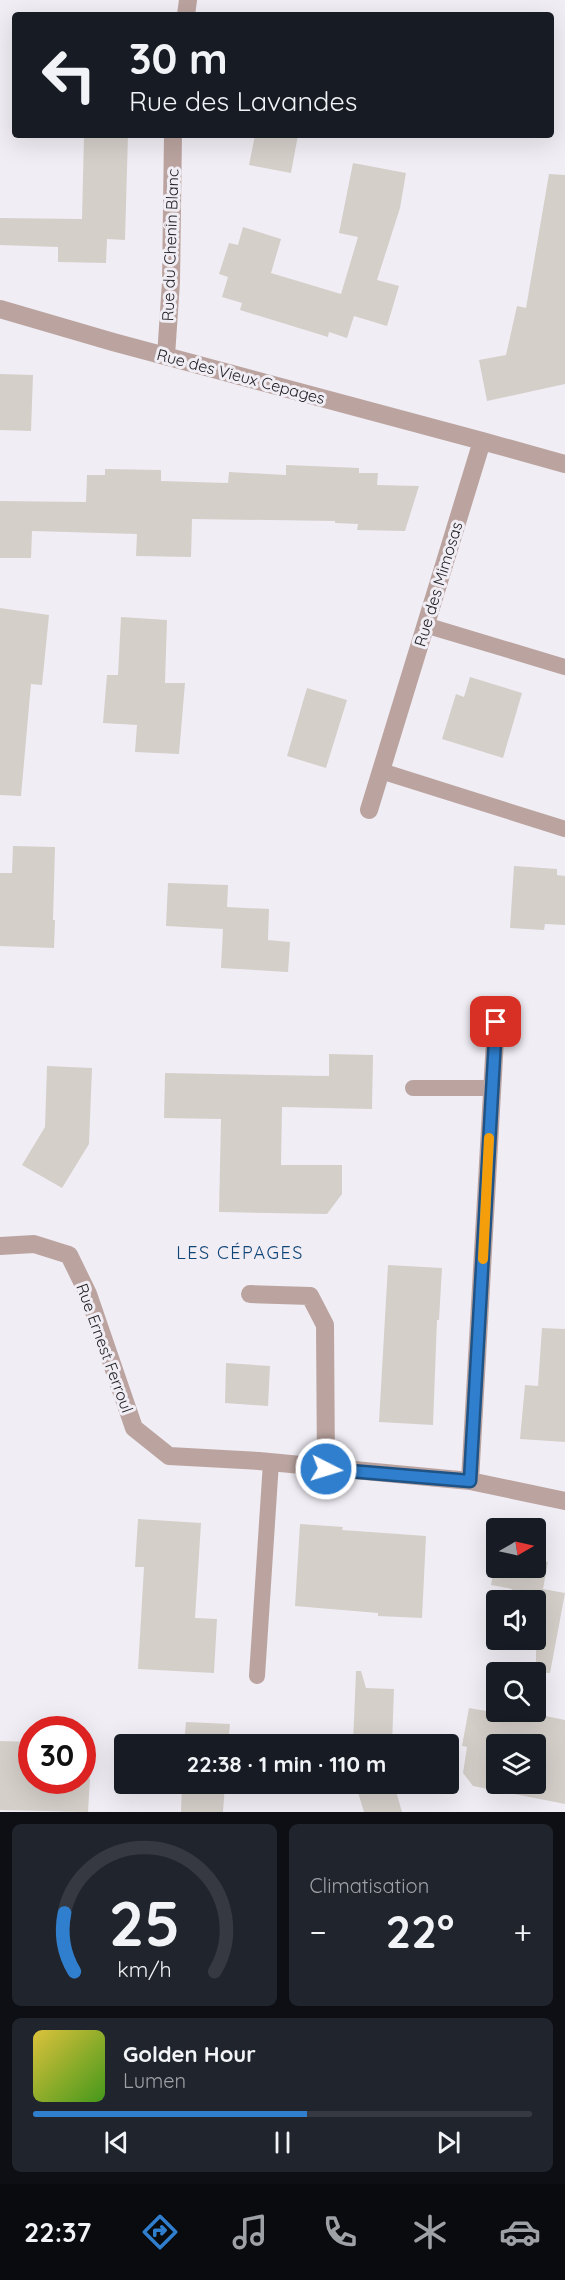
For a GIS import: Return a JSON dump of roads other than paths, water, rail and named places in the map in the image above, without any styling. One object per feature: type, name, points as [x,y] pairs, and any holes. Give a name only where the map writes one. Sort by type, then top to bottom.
[{"type":"street","name":"Rue du Chenin Blanc","points":[[166,356],[171,282],[173,138]]},
{"type":"street","name":"Rue des Vieux Cepages","points":[[0,309],[482,441]]},
{"type":"street","points":[[482,441],[565,464]]},
{"type":"street","name":"Rue des Mimosas","points":[[369,810],[482,441]]},
{"type":"street","points":[[470,1481],[496,1022]]},
{"type":"street","name":"Rue Ernest Ferroul","points":[[0,1246],[34,1244],[69,1255],[88,1294],[134,1428],[169,1456],[271,1462],[470,1481],[565,1500]]},
{"type":"street","points":[[250,1294],[310,1296],[325,1325],[326,1469]]},
{"type":"lane","points":[[425,625],[565,667]]},
{"type":"lane","points":[[381,771],[565,829]]},
{"type":"lane","points":[[413,1088],[492,1088]]},
{"type":"lane","points":[[257,1676],[271,1462]]},
{"type":"district","name":"LES CÉPAGES","points":[[240,1253]]}]
